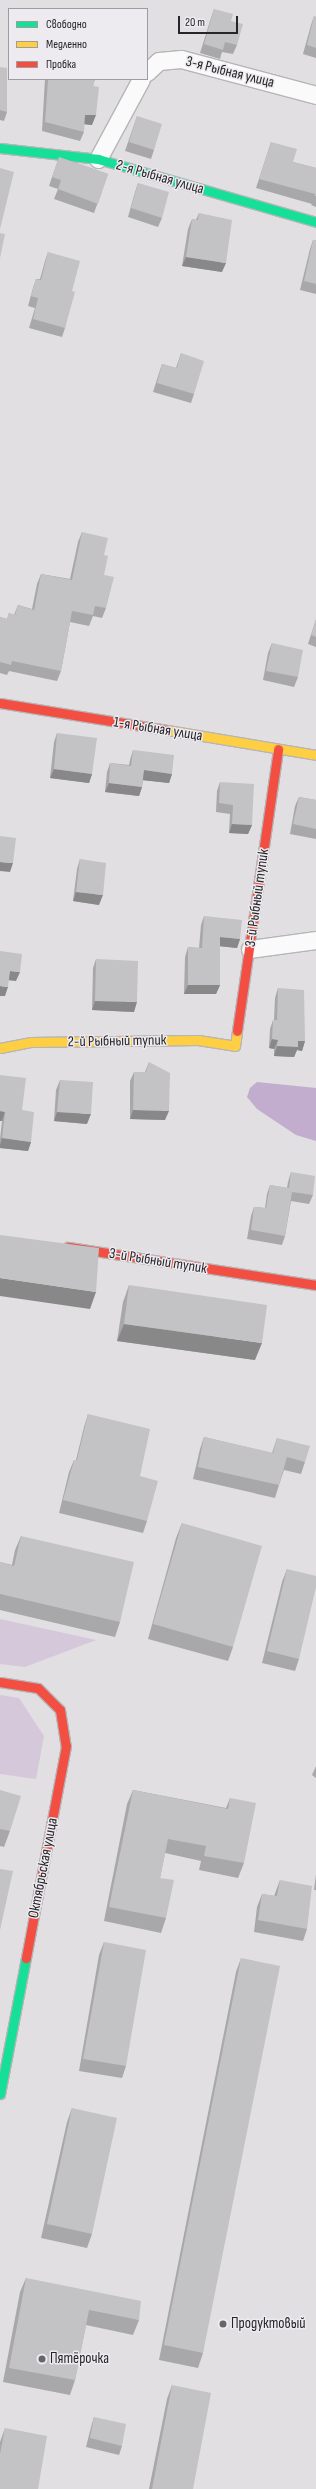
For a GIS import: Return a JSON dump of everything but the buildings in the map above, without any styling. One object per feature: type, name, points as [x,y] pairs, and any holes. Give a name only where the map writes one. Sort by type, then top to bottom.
[{"type":"street","name":"3-я Рыбная улица","points":[[148,71],[158,61],[181,59],[316,95]]},
{"type":"street","points":[[98,159],[140,80]]},
{"type":"street","name":"2-я Рыбная улица","points":[[0,148],[98,159],[316,222]]},
{"type":"street","name":"1-я Рыбная улица","points":[[0,703],[316,755]]},
{"type":"street","name":"3-й Рыбный тупик","points":[[235,1046],[278,749]]},
{"type":"street","points":[[250,949],[316,940]]},
{"type":"street","name":"2-й Рыбный тупик","points":[[0,1048],[31,1042],[198,1040],[235,1046]]},
{"type":"street","name":"3-й Рыбный тупик","points":[[61,1246],[316,1285]]},
{"type":"street","name":"Октябрьская улица","points":[[0,1682],[38,1688],[60,1710],[66,1746],[0,2094]]},
{"type":"shaded area","points":[[257,1082],[316,1088],[316,1141],[296,1135],[257,1109],[247,1097],[250,1088]]},
{"type":"shaded area","points":[[0,1619],[96,1640],[25,1667],[0,1664]]},
{"type":"shaded area","points":[[0,1695],[19,1698],[44,1736],[36,1779],[0,1774]]},
{"type":"traffic: fast","points":[[0,148],[98,159],[316,222]]},
{"type":"traffic: fast","points":[[0,2094],[26,1958]]},
{"type":"traffic: slow","points":[[167,730],[316,755]]},
{"type":"traffic: slow","points":[[0,1048],[31,1042],[198,1040],[235,1046],[237,1031]]},
{"type":"traffic: jam","points":[[0,703],[167,730]]},
{"type":"traffic: jam","points":[[237,1031],[278,749]]},
{"type":"traffic: jam","points":[[68,1247],[316,1285]]},
{"type":"traffic: jam","points":[[0,1682],[38,1688],[60,1710],[66,1746],[26,1958]]},
{"type":"place","name":"Продуктовый","points":[[223,2324]]},
{"type":"place","name":"Пятёрочка","points":[[42,2359]]}]
